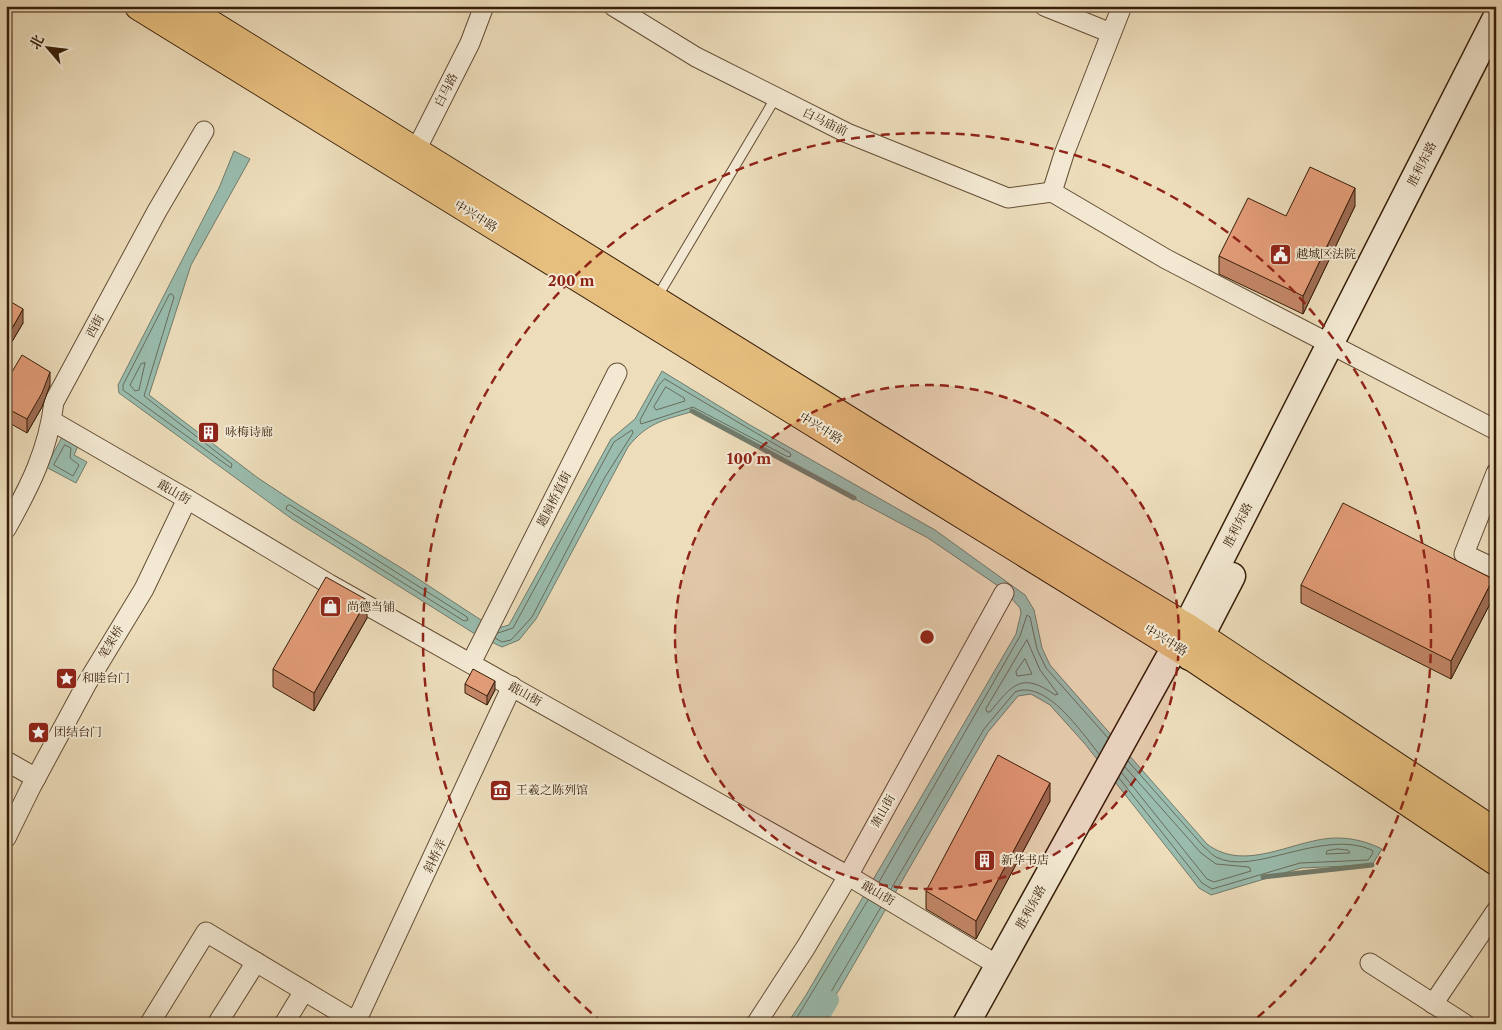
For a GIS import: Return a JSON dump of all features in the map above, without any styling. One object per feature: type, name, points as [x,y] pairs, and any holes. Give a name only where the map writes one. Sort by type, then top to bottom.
[{"type":"main road","name":"中兴中路","points":[[139,6],[655,301],[1188,642],[1496,862]]},
{"type":"main road","name":"中兴中路","points":[[180,6],[410,162],[1496,833]]},
{"type":"main road","name":"胜利东路","points":[[1338,347],[1496,18]]},
{"type":"main road","name":"胜利东路","points":[[966,1024],[998,966],[1105,790],[1188,642],[1338,347],[1496,47]]},
{"type":"main road","name":"胜利东路","points":[[984,1024],[1105,790]]},
{"type":"street","name":"白马路","points":[[410,162],[470,43],[484,6]]},
{"type":"street","name":"白马庙前","points":[[613,6],[696,57],[847,133],[1008,198],[1052,192]]},
{"type":"street","points":[[1044,6],[1112,33]]},
{"type":"street","points":[[1122,6],[1064,154],[1052,192],[1166,259],[1496,430]]},
{"type":"street","name":"西街","points":[[6,529],[30,486],[50,436],[54,402],[158,211],[204,131]]},
{"type":"street","name":"题扇桥直街","points":[[471,663],[617,373]]},
{"type":"street","name":"蕺山街","points":[[52,421],[328,584],[894,902],[998,966]]},
{"type":"street","points":[[1496,473],[1464,554],[1496,569]]},
{"type":"street","name":"笔架桥","points":[[6,837],[87,683],[144,589],[187,499]]},
{"type":"street","name":"萧山街","points":[[756,1024],[852,879],[1004,593]]},
{"type":"street","name":"斜桥弄","points":[[356,1023],[512,686]]},
{"type":"street","points":[[6,761],[36,778]]},
{"type":"street","points":[[1433,1004],[1496,911]]},
{"type":"street","points":[[150,1023],[206,932],[356,1023]]},
{"type":"street","points":[[218,1024],[256,962]]},
{"type":"street","points":[[1370,963],[1465,1024]]},
{"type":"street","points":[[284,1024],[304,991]]},
{"type":"lane","points":[[655,301],[776,97]]},
{"type":"water","points":[[234,151],[250,159],[191,265],[149,395],[258,478],[481,620],[498,628],[509,625],[611,439],[635,419],[662,371],[750,425],[935,530],[1025,595],[1034,610],[1042,648],[1050,665],[1207,844],[1222,852],[1238,856],[1271,852],[1321,839],[1337,838],[1360,841],[1382,849],[1372,865],[1301,868],[1211,895],[1199,888],[1085,744],[1050,705],[1031,694],[1018,696],[988,732],[839,990],[816,1024],[787,1024],[806,995],[1016,634],[1021,613],[1020,608],[1004,590],[928,538],[691,412],[656,423],[635,439],[628,447],[536,619],[519,640],[502,647],[475,634],[292,519],[119,393],[118,385],[219,188]]},
{"type":"water","points":[[62,437],[78,446],[74,455],[87,462],[76,483],[46,467]]},
{"type":"building","name":"越城区法院","points":[[1310,167],[1355,188],[1303,296],[1219,256],[1248,198],[1286,216]]},
{"type":"building","points":[[6,299],[23,309],[10,332],[6,330]]},
{"type":"building","points":[[22,355],[50,372],[42,393],[27,419],[6,408],[6,382]]},
{"type":"building","points":[[1343,503],[1493,579],[1451,661],[1301,585]]},
{"type":"building","points":[[326,577],[367,600],[314,693],[273,669]]},
{"type":"building","points":[[473,669],[495,681],[487,696],[465,684]]},
{"type":"building","name":"新华书店","points":[[998,755],[1050,783],[976,921],[926,891]]},
{"type":"waterway","points":[[692,411],[854,498]]},
{"type":"waterway","points":[[1263,877],[1372,865]]},
{"type":"waterway","points":[[816,1024],[830,1000]]},
{"type":"place","name":"越城区法院","points":[[1280,254]]},
{"type":"place","name":"咏梅诗廊","points":[[209,432]]},
{"type":"place","name":"尚德当铺","points":[[331,607]]},
{"type":"place","name":"和睦台门","points":[[66,678]]},
{"type":"place","name":"团结台门","points":[[38,732]]},
{"type":"place","name":"王羲之陈列馆","points":[[500,790]]},
{"type":"place","name":"新华书店","points":[[985,860]]}]
